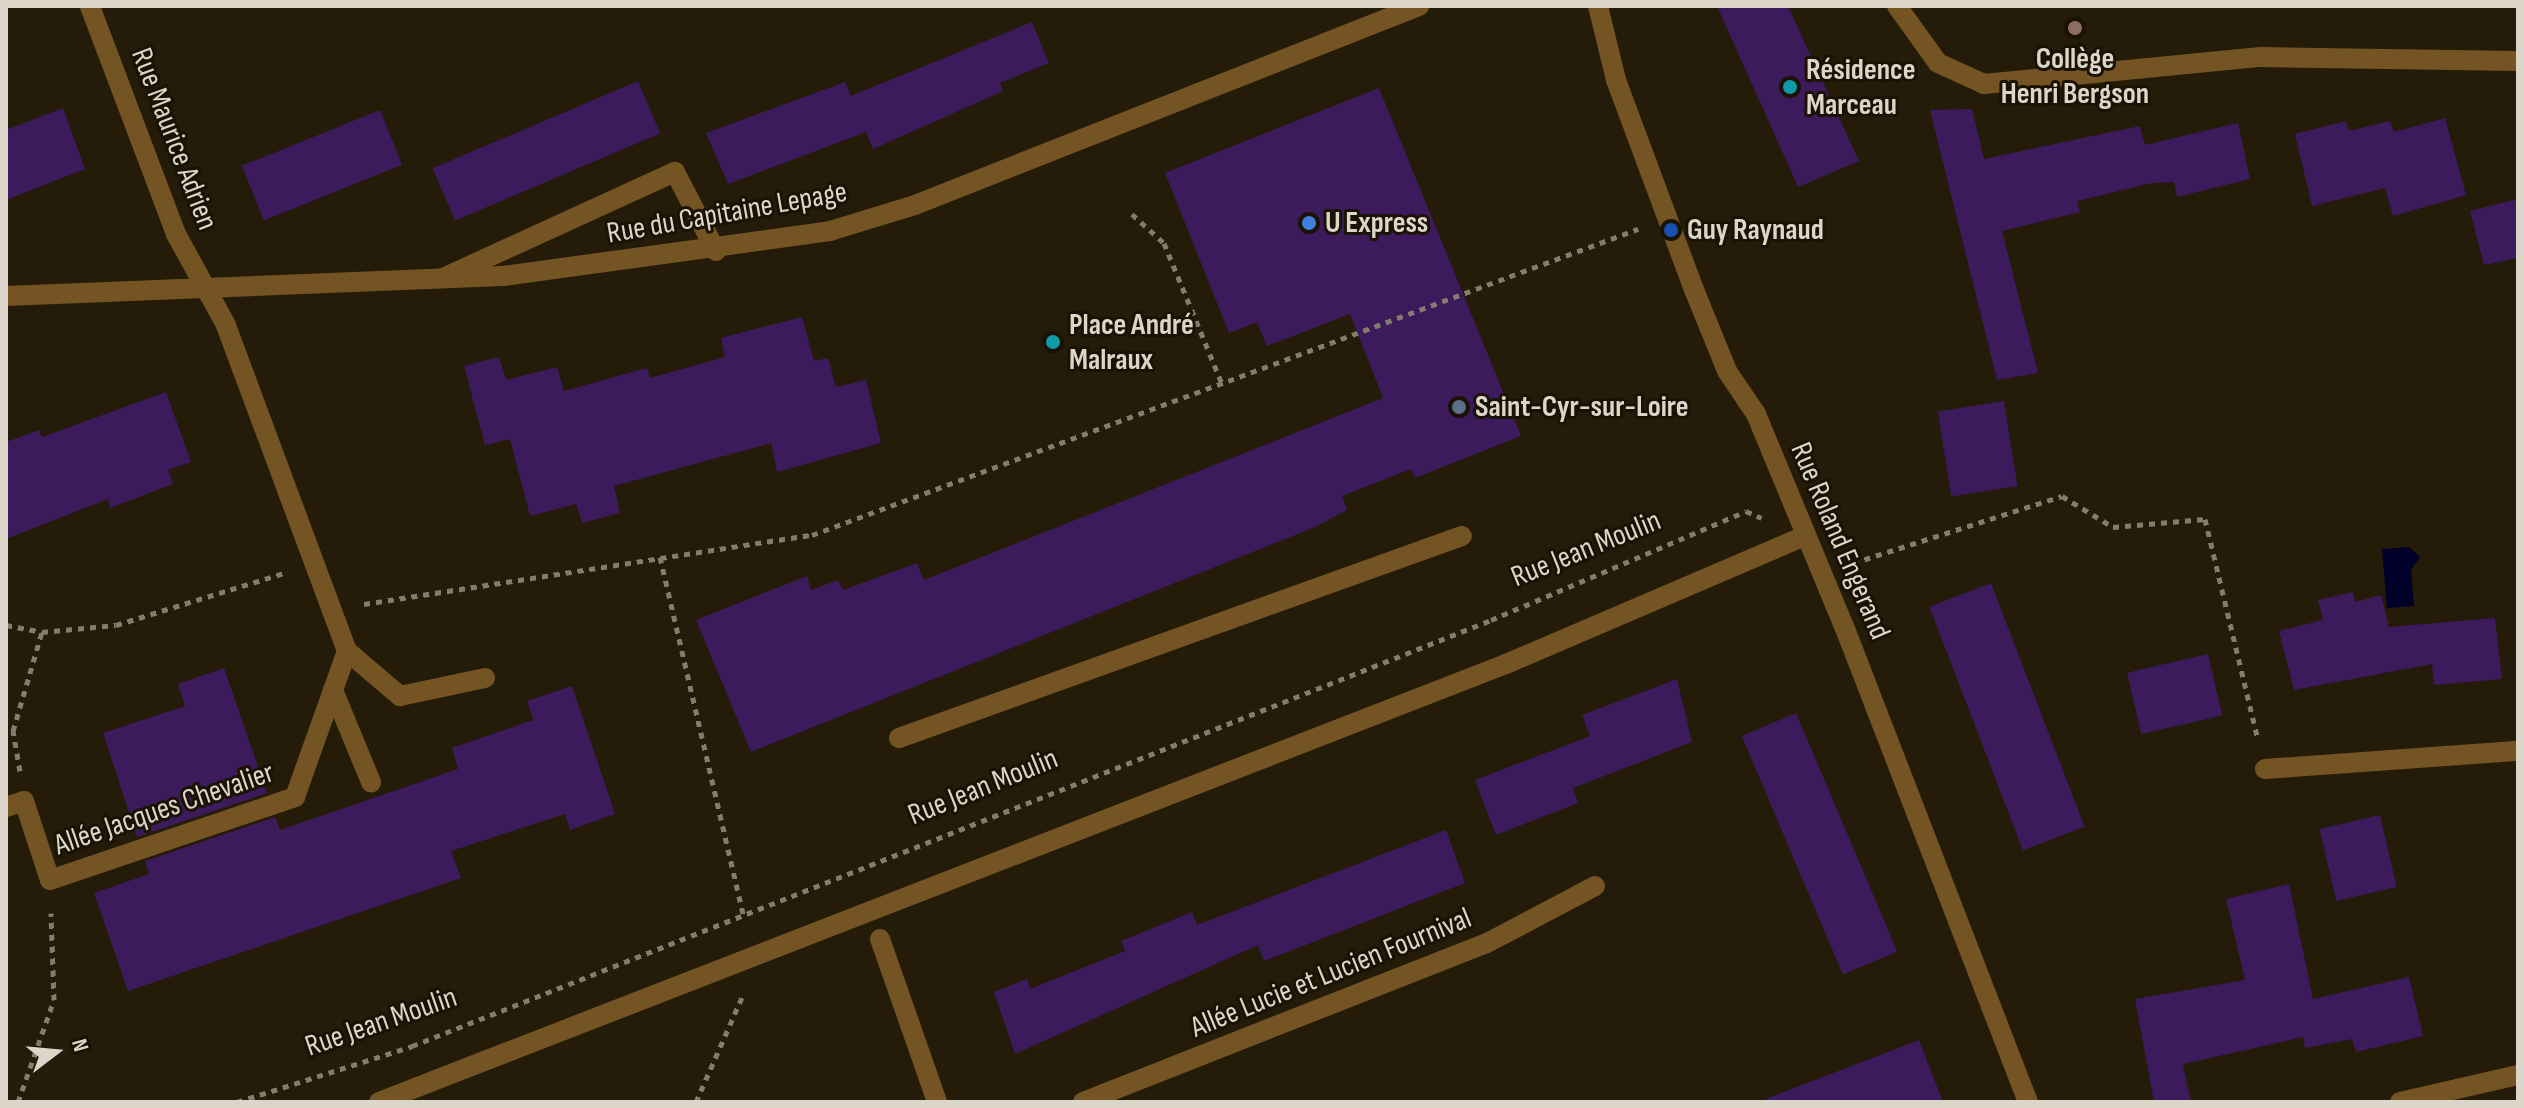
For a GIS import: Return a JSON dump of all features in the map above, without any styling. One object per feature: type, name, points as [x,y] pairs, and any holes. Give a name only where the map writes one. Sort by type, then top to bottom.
[{"type":"street","name":"Rue Maurice Adrien","points":[[90,6],[176,234],[208,292]]},
{"type":"street","name":"Rue du Capitaine Lepage","points":[[6,296],[208,292],[438,280],[716,251],[830,231],[915,205],[1419,6]]},
{"type":"street","name":"Rue Roland Engerand","points":[[1598,6],[1616,80],[1668,218],[1819,573],[2028,1102]]},
{"type":"street","points":[[1897,6],[1938,63],[1984,84],[2261,57],[2518,61]]},
{"type":"street","points":[[438,280],[675,172],[716,251]]},
{"type":"street","points":[[208,292],[347,651],[400,696],[485,678]]},
{"type":"street","points":[[899,738],[1462,536]]},
{"type":"street","points":[[379,1102],[1506,664],[1802,537]]},
{"type":"street","name":"Allée Jacques Chevalier","points":[[15,804],[50,880],[295,797],[347,651]]},
{"type":"street","points":[[333,690],[371,782]]},
{"type":"street","points":[[2265,769],[2518,751]]},
{"type":"street","name":"Allée Lucie et Lucien Fournival","points":[[1083,1102],[1487,943],[1595,886]]},
{"type":"street","points":[[880,939],[937,1102]]},
{"type":"street","points":[[2400,1102],[2518,1075]]},
{"type":"path","points":[[1132,214],[1164,243],[1223,386]]},
{"type":"path","points":[[332,609],[812,535],[1223,386],[1668,218]]},
{"type":"path","points":[[1819,573],[2062,496],[2113,527],[2205,519],[2265,769]]},
{"type":"path","name":"Rue Jean Moulin","points":[[237,1102],[397,1052],[1746,511]]},
{"type":"path","points":[[660,557],[743,915]]},
{"type":"path","points":[[6,625],[42,632],[116,625],[313,564]]},
{"type":"path","points":[[15,804],[13,731],[42,632]]},
{"type":"path","points":[[18,1102],[54,1000],[50,880]]},
{"type":"path","points":[[696,1102],[742,997]]},
{"type":"water","points":[[2409,547],[2420,557],[2411,570],[2414,606],[2387,608],[2382,549]]},
{"type":"building","name":"Résidence Marceau","points":[[1717,6],[1788,6],[1859,161],[1798,187]]},
{"type":"building","points":[[1032,22],[1049,63],[1000,83],[1003,91],[873,149],[866,132],[728,184],[706,133],[845,82],[851,96]]},
{"type":"building","points":[[638,81],[660,133],[455,221],[433,168]]},
{"type":"building","points":[[1379,88],[1521,436],[1415,478],[1411,469],[1342,496],[1347,510],[1315,527],[751,752],[696,620],[807,576],[811,590],[838,580],[843,590],[917,563],[924,580],[1383,398],[1350,314],[1267,346],[1257,322],[1229,333],[1165,173]]},
{"type":"building","points":[[63,108],[85,169],[6,200],[6,130]]},
{"type":"building","points":[[1972,109],[1984,159],[2140,126],[2145,145],[2238,123],[2250,179],[2177,197],[2174,182],[2152,183],[2077,201],[2080,212],[2002,231],[2038,373],[1997,380],[1930,110]]},
{"type":"building","points":[[380,110],[402,165],[264,221],[242,166]]},
{"type":"building","points":[[2445,118],[2466,195],[2393,216],[2385,188],[2312,206],[2295,134],[2346,121],[2349,131],[2390,121],[2394,132]]},
{"type":"building","points":[[2518,199],[2518,258],[2484,265],[2470,211]]},
{"type":"building","points":[[802,317],[814,361],[828,358],[836,387],[866,380],[881,443],[777,472],[771,443],[614,486],[620,513],[582,523],[576,504],[530,516],[510,439],[485,445],[464,366],[499,357],[506,380],[557,367],[564,391],[647,368],[650,378],[725,357],[721,338]]},
{"type":"building","points":[[166,392],[191,462],[168,470],[173,484],[110,508],[108,499],[6,539],[6,442],[39,430],[42,437]]},
{"type":"building","points":[[2004,401],[2017,486],[1951,496],[1938,411]]},
{"type":"building","points":[[1991,583],[2085,827],[2023,850],[1929,607]]},
{"type":"building","points":[[2353,592],[2355,602],[2381,595],[2389,627],[2495,618],[2502,679],[2434,685],[2432,664],[2294,690],[2279,631],[2323,620],[2318,600]]},
{"type":"building","points":[[2208,654],[2222,715],[2141,734],[2127,673]]},
{"type":"building","points":[[224,668],[267,793],[137,837],[103,733],[185,706],[178,684]]},
{"type":"building","points":[[1677,679],[1692,742],[1573,788],[1578,803],[1496,835],[1475,780],[1590,736],[1582,715]]},
{"type":"building","points":[[572,686],[615,814],[570,830],[565,814],[451,851],[461,878],[128,991],[94,893],[149,874],[145,861],[275,817],[280,830],[458,769],[452,748],[533,720],[527,701]]},
{"type":"building","points":[[1796,713],[1897,951],[1843,974],[1742,736]]},
{"type":"building","points":[[2380,815],[2397,887],[2336,901],[2320,829]]},
{"type":"building","points":[[1446,830],[1465,883],[1264,961],[1258,945],[1015,1054],[994,992],[1027,979],[1030,989],[1125,951],[1121,941],[1192,912],[1197,925]]},
{"type":"building","points":[[2289,884],[2313,999],[2409,977],[2423,1036],[2356,1052],[2352,1039],[2305,1048],[2303,1037],[2183,1064],[2191,1102],[2154,1102],[2135,999],[2245,980],[2226,899]]},
{"type":"building","points":[[1919,1040],[1943,1102],[1767,1102],[1766,1099]]},
{"type":"place","name":"Collège Henri Bergson","points":[[2075,28]]},
{"type":"place","name":"Résidence Marceau","points":[[1790,87]]},
{"type":"place","name":"U Express","points":[[1309,223]]},
{"type":"place","name":"Guy Raynaud","points":[[1671,230]]},
{"type":"place","name":"Place André Malraux","points":[[1053,342]]},
{"type":"place","name":"Saint-Cyr-sur-Loire","points":[[1459,407]]}]
